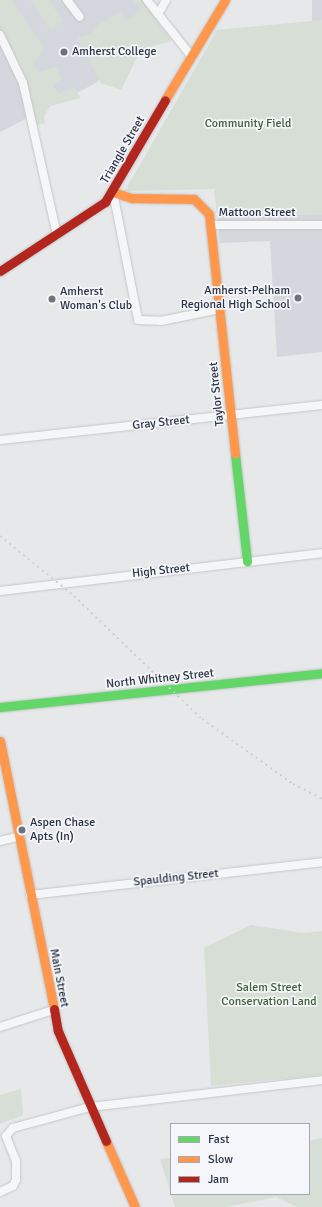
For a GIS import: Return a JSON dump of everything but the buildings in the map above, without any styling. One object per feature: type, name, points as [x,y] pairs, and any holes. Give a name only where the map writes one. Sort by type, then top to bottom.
[{"type":"main road","name":"Triangle Street","points":[[0,271],[90,214],[113,192],[225,0]]},
{"type":"main road","name":"Mattoon Street","points":[[113,192],[132,198],[194,199],[207,209],[211,225]]},
{"type":"main road","name":"Taylor Street","points":[[211,225],[247,561]]},
{"type":"main road","name":"North Whitney Street","points":[[0,707],[322,673]]},
{"type":"main road","name":"Main Street","points":[[0,741],[53,1010],[65,1050],[135,1207]]},
{"type":"street","points":[[67,0],[80,17]]},
{"type":"street","points":[[148,0],[192,57]]},
{"type":"street","points":[[158,14],[166,0]]},
{"type":"street","points":[[0,35],[23,83],[57,235]]},
{"type":"street","points":[[113,192],[138,320],[161,321],[220,309]]},
{"type":"street","name":"Mattoon Street","points":[[211,225],[322,224]]},
{"type":"street","name":"Gray Street","points":[[0,440],[322,405]]},
{"type":"street","name":"High Street","points":[[0,591],[322,553]]},
{"type":"street","points":[[0,841],[18,837]]},
{"type":"street","name":"Spaulding Street","points":[[30,894],[322,862]]},
{"type":"street","points":[[0,1027],[53,1010]]},
{"type":"street","points":[[0,1192],[13,1186],[18,1172],[7,1140],[8,1131],[90,1107],[322,1080]]},
{"type":"shaded area","name":"Amherst College","points":[[0,0],[145,0],[161,22],[96,83],[0,132]]},
{"type":"shaded area","points":[[312,0],[322,0],[322,21],[312,21]]},
{"type":"shaded area","name":"Amherst-Pelham Regional High School","points":[[217,214],[322,215],[322,352],[277,357],[270,241],[220,243]]},
{"type":"green space","points":[[0,0],[12,0],[44,48],[33,63],[39,72],[56,67],[62,79],[53,86],[59,94],[74,87],[81,98],[50,106],[44,117],[45,123],[37,125],[26,83],[0,25]]},
{"type":"green space","points":[[30,0],[49,0],[63,22],[50,29]]},
{"type":"green space","points":[[133,0],[142,0],[172,41],[141,49],[121,90],[101,83],[77,38],[90,34],[99,24],[120,12],[126,21],[141,10]]},
{"type":"green space","name":"Community Field","points":[[322,20],[322,215],[217,214],[214,189],[125,191],[217,30]]},
{"type":"green space","name":"Salem Street Conservation Land","points":[[251,925],[304,933],[322,931],[322,1075],[211,1086],[204,948]]},
{"type":"green space","points":[[21,1089],[23,1115],[0,1124],[0,1095]]},
{"type":"green space","points":[[322,1138],[322,1207],[297,1207],[276,1197],[226,1207],[175,1207],[171,1195],[310,1195],[310,1141]]},
{"type":"green space","points":[[170,1158],[170,1191],[160,1159]]},
{"type":"railway","points":[[0,536],[74,596],[202,719],[293,784],[322,799]]},
{"type":"traffic: fast","points":[[235,454],[247,561]]},
{"type":"traffic: fast","points":[[0,707],[322,673]]},
{"type":"traffic: slow","points":[[165,100],[225,0]]},
{"type":"traffic: slow","points":[[113,192],[132,198],[194,199],[209,214],[235,454]]},
{"type":"traffic: slow","points":[[0,741],[54,1009]]},
{"type":"traffic: slow","points":[[106,1141],[135,1207]]},
{"type":"traffic: jam","points":[[0,271],[105,202],[165,100]]},
{"type":"traffic: jam","points":[[54,1009],[58,1031],[106,1141]]},
{"type":"place","name":"Amherst College","points":[[64,52]]},
{"type":"place","name":"Amherst-Pelham Regional High School","points":[[298,298]]},
{"type":"place","name":"Amherst Woman's Club","points":[[52,299]]},
{"type":"place","name":"Aspen Chase Apts (In)","points":[[22,830]]}]
